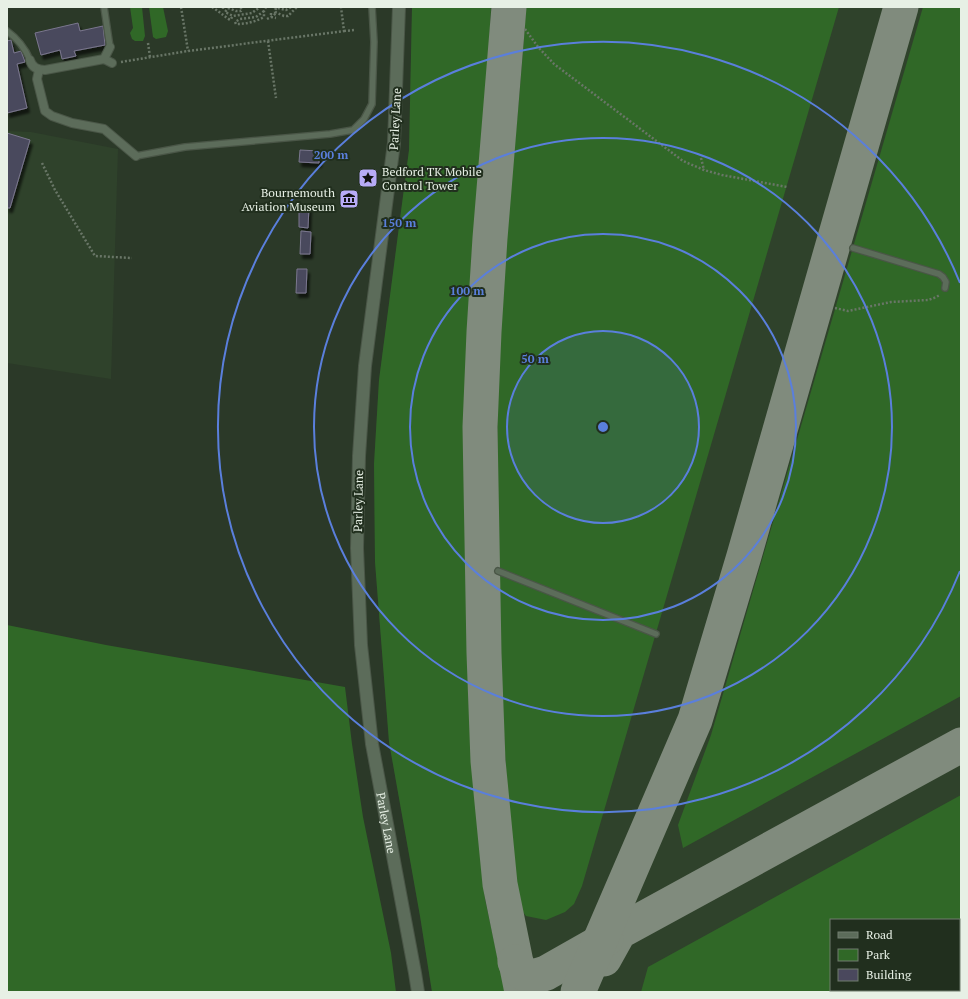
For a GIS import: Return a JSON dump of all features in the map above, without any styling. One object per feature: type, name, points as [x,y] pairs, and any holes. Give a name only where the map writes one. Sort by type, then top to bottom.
[{"type":"main road","name":"Parley Lane","points":[[399,7],[394,143],[366,366],[359,456],[357,548],[361,645],[372,744],[418,992]]},
{"type":"street","points":[[104,59],[110,47]]},
{"type":"street","points":[[30,60],[34,67],[39,70],[104,59],[112,63]]},
{"type":"street","points":[[39,70],[37,79],[45,111],[52,116],[72,123],[104,129],[136,156]]},
{"type":"lane","points":[[104,7],[110,47]]},
{"type":"lane","points":[[136,156],[184,147],[330,134],[353,130],[364,119],[372,104],[374,42],[372,7]]},
{"type":"lane","points":[[7,31],[22,45],[30,60]]},
{"type":"lane","points":[[853,248],[939,274],[946,282],[944,288]]},
{"type":"lane","points":[[498,571],[656,634]]},
{"type":"path","points":[[181,7],[188,51]]},
{"type":"path","points":[[212,7],[230,20],[233,16],[252,12],[260,7]]},
{"type":"path","points":[[233,16],[226,12],[229,8],[236,11],[241,11],[242,9],[240,7]]},
{"type":"path","points":[[264,11],[256,17],[240,19],[235,22],[236,24],[240,24],[259,20],[264,17],[266,7]]},
{"type":"path","points":[[276,13],[275,8],[286,10],[291,7]]},
{"type":"path","points":[[267,19],[276,13],[288,16],[297,7]]},
{"type":"path","points":[[341,7],[344,31]]},
{"type":"path","points":[[271,15],[276,18]]},
{"type":"path","points":[[525,29],[538,47],[554,64],[683,161],[704,170],[722,175],[787,187]]},
{"type":"path","points":[[112,63],[188,51],[355,30]]},
{"type":"path","points":[[268,41],[276,98]]},
{"type":"path","points":[[148,43],[150,57]]},
{"type":"path","points":[[701,158],[704,170]]},
{"type":"path","points":[[42,163],[55,190],[95,256],[132,258]]},
{"type":"path","points":[[835,308],[848,311],[891,302],[928,300],[940,295],[944,288]]},
{"type":"shaded area","points":[[412,7],[961,7],[961,992],[432,992],[389,742],[375,562],[374,464],[379,380],[409,150]]},
{"type":"shaded area","points":[[7,131],[31,132],[118,149],[111,379],[7,363]]},
{"type":"green space","points":[[130,7],[142,7],[145,36],[143,41],[135,41],[132,39],[130,33],[133,28]]},
{"type":"green space","points":[[149,7],[163,7],[168,31],[166,37],[156,39],[153,37]]},
{"type":"green space","points":[[412,7],[491,7],[487,92],[472,251],[465,411],[466,600],[473,758],[485,899],[505,992],[432,992],[389,742],[375,562],[374,464],[379,380],[409,150]]},
{"type":"green space","points":[[526,7],[839,7],[582,886],[574,904],[565,912],[546,920],[526,916],[519,907],[509,817],[502,686],[499,587],[497,430],[499,336]]},
{"type":"green space","points":[[923,7],[961,7],[961,696],[683,848],[678,825],[711,735]]},
{"type":"green space","points":[[7,625],[106,645],[345,687],[363,817],[391,953],[396,992],[7,992]]},
{"type":"green space","points":[[961,795],[961,992],[641,992],[648,967]]},
{"type":"building","points":[[78,23],[80,31],[103,26],[105,45],[74,51],[76,56],[62,59],[60,50],[41,55],[35,33]]},
{"type":"building","points":[[11,40],[14,53],[21,51],[25,62],[17,64],[27,108],[7,113],[7,41]]},
{"type":"building","points":[[7,133],[30,140],[10,208],[7,208]]},
{"type":"building","points":[[300,150],[319,151],[319,163],[299,162]]},
{"type":"building","points":[[299,206],[309,206],[308,228],[299,227]]},
{"type":"building","points":[[301,231],[311,232],[310,254],[300,254]]},
{"type":"building","points":[[297,269],[307,269],[306,293],[296,293]]},
{"type":"taxiway","points":[[509,7],[490,238],[480,427],[484,653],[488,761],[500,884],[522,992]]},
{"type":"taxiway","points":[[578,992],[695,720],[744,556],[901,7]]},
{"type":"taxiway","points":[[604,959],[619,932],[961,745]]},
{"type":"taxiway","points":[[515,962],[524,974],[531,976],[540,975],[606,939]]},
{"type":"place","name":"Bedford TK Mobile Control Tower","points":[[368,178]]},
{"type":"place","name":"Bournemouth Aviation Museum","points":[[349,199]]}]
